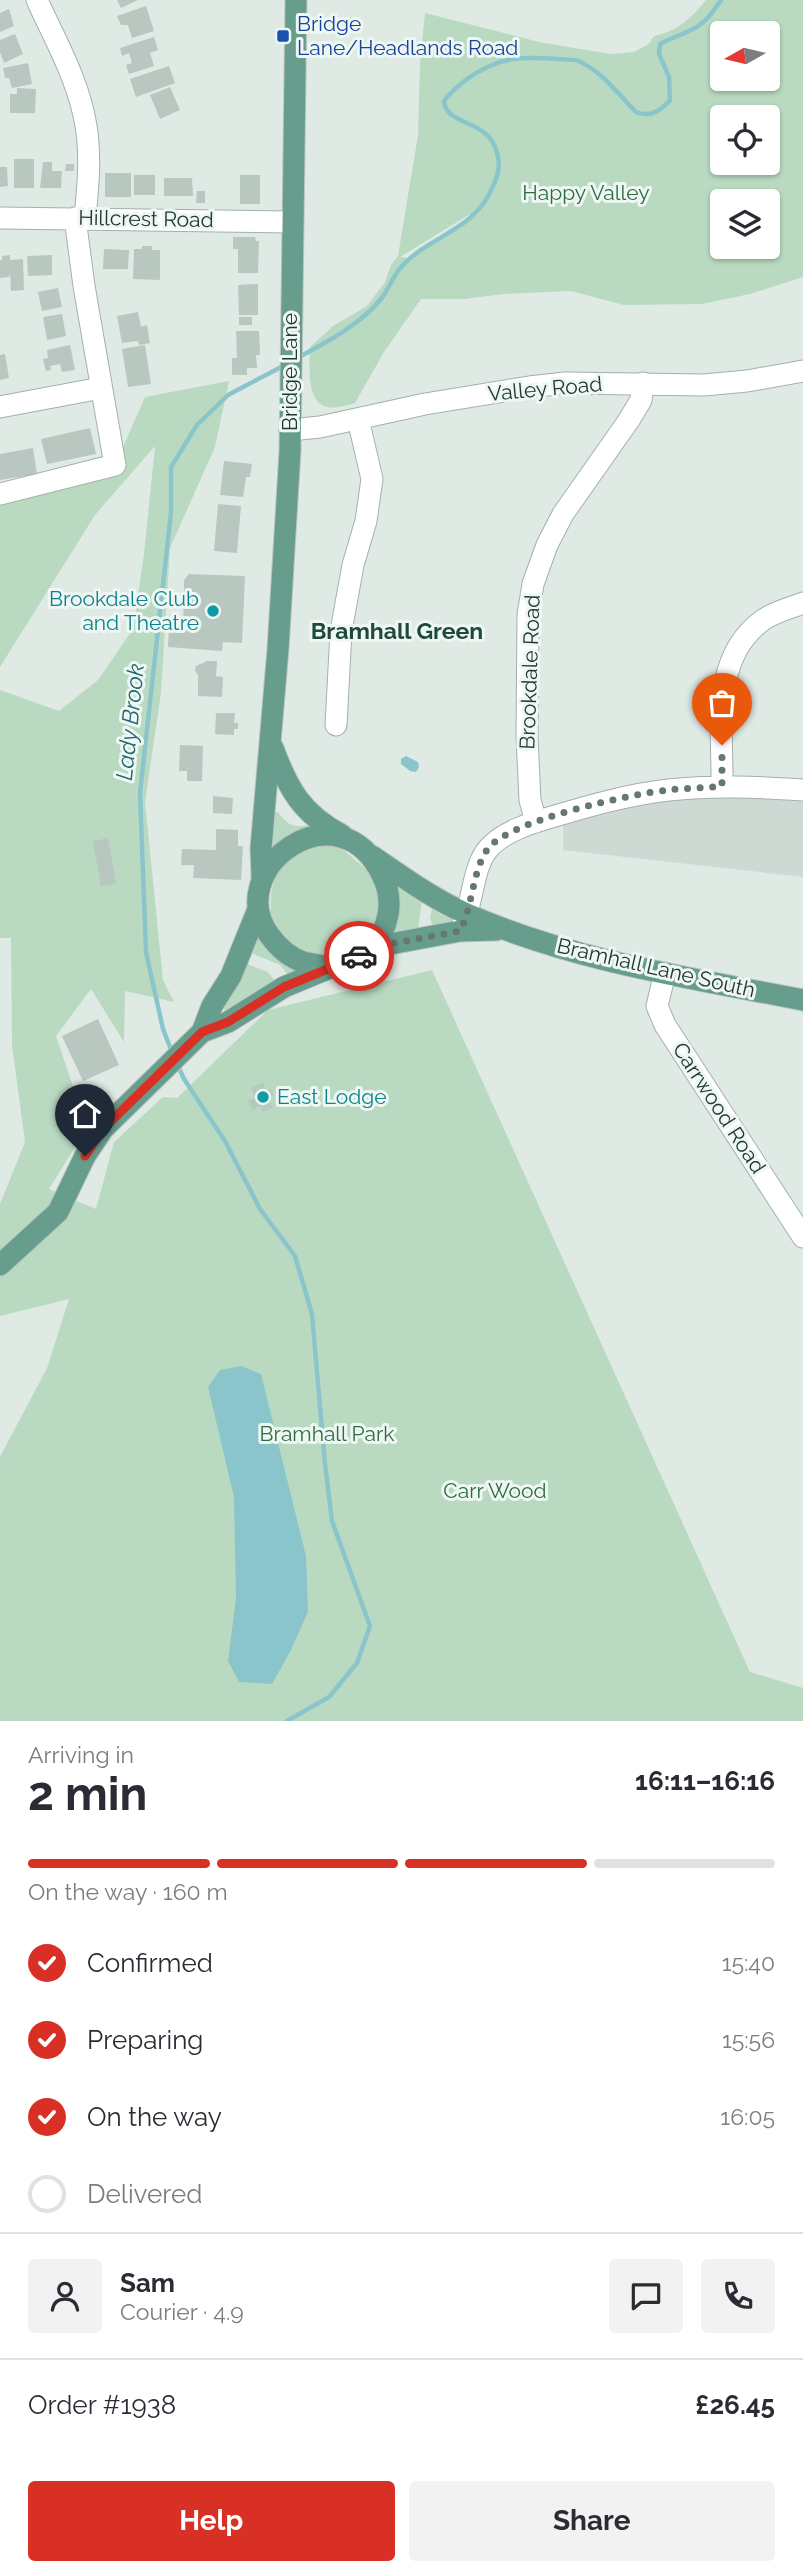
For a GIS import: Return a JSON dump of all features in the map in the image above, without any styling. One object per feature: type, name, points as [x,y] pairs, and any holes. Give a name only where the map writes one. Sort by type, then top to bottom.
[{"type":"main road","name":"Bridge Lane","points":[[262,877],[261,848],[271,743],[290,430],[289,338],[296,0]]},
{"type":"main road","name":"Bridge Lane","points":[[271,743],[291,792],[323,825],[351,839]]},
{"type":"main road","points":[[0,1265],[58,1212],[85,1156],[103,1129],[196,1037],[231,976],[258,909],[262,877],[278,855],[295,842],[331,835],[351,839],[372,856],[387,888],[389,909],[381,937],[371,950],[284,987],[228,1022],[196,1037]]},
{"type":"main road","name":"Bramhall Lane South","points":[[372,856],[431,896],[464,923]]},
{"type":"main road","points":[[258,909],[265,929],[285,952],[303,962],[330,967]]},
{"type":"main road","name":"Bramhall Lane South","points":[[371,950],[464,923],[510,930],[572,951],[665,973],[803,1000]]},
{"type":"street","points":[[0,494],[115,465],[101,388],[80,218],[89,166],[86,125],[75,82],[37,0]]},
{"type":"street","name":"Hillcrest Road","points":[[0,218],[291,222]]},
{"type":"street","name":"Valley Road","points":[[290,430],[529,387],[565,383],[704,385],[803,371]]},
{"type":"street","name":"Brookdale Road","points":[[536,822],[530,800],[527,737],[528,615],[533,584],[547,545],[563,514],[629,420],[641,400],[643,383]]},
{"type":"street","points":[[0,407],[101,388]]},
{"type":"street","points":[[336,724],[341,631],[353,565],[366,521],[372,479],[358,419]]},
{"type":"street","points":[[722,786],[722,709],[724,682],[730,660],[747,635],[764,619],[803,603]]},
{"type":"street","points":[[464,923],[487,850],[496,842],[536,822],[632,796],[668,790],[722,786],[803,790]]},
{"type":"street","name":"Carrwood Road","points":[[665,973],[657,1006],[665,1025],[803,1237]]},
{"type":"shaded area","points":[[695,795],[784,796],[784,800],[803,801],[803,877],[563,850],[563,822],[591,812]]},
{"type":"green space","name":"Happy Valley","points":[[706,0],[803,0],[803,277],[750,294],[702,304],[624,305],[571,291],[464,299],[421,299],[384,352],[355,403],[334,408],[320,404],[315,398],[310,381],[310,347],[333,326],[367,306],[385,282],[391,265],[398,256],[418,135],[425,13],[539,42],[610,54],[634,52],[649,44],[654,36],[670,31],[689,18]],"holes":[[[472,213],[408,258],[400,257]]]},
{"type":"green space","name":"Carr Wood","points":[[229,381],[215,447],[170,548],[161,693],[145,802],[163,980],[174,1002],[125,991],[124,1042],[91,989],[56,1036],[87,1128],[49,1189],[96,1209],[114,1142],[163,1097],[177,1098],[268,1010],[432,970],[750,1672],[803,1688],[803,1721],[0,1721],[0,1457],[47,1368],[69,1299],[0,1316],[0,1204],[25,1142],[12,1045],[11,938],[0,938],[0,690],[59,711],[98,680],[133,629],[155,446],[95,515],[0,667],[0,494],[115,465],[145,397]]},
{"type":"green space","points":[[273,812],[278,812],[291,824],[309,825],[312,828],[273,849]]},
{"type":"green space","points":[[327,845],[341,848],[373,875],[384,907],[366,944],[326,959],[287,949],[273,922],[271,899],[277,875],[291,858],[313,847]]},
{"type":"green space","points":[[394,881],[422,899],[418,929],[395,933]]},
{"type":"green space","points":[[433,906],[439,914],[456,921],[432,925],[430,917]]},
{"type":"green space","points":[[256,934],[298,970],[290,978],[280,965],[253,954],[251,950]]},
{"type":"green space","points":[[247,964],[268,972],[275,981],[229,1015],[221,1006]]},
{"type":"water","points":[[406,756],[418,762],[416,772],[401,764],[401,759]]},
{"type":"water","points":[[241,1366],[261,1374],[306,1556],[308,1612],[272,1684],[239,1682],[228,1661],[236,1598],[234,1497],[208,1387],[220,1370]]},
{"type":"building","points":[[117,0],[138,0],[121,8]]},
{"type":"building","points":[[146,6],[154,31],[132,38],[128,25],[121,25],[117,16]]},
{"type":"building","points":[[9,9],[14,26],[0,32],[0,13]]},
{"type":"building","points":[[15,34],[23,54],[4,63],[0,40]]},
{"type":"building","points":[[154,37],[158,50],[150,53],[154,66],[129,74],[126,65],[132,63],[129,53],[122,56],[120,48]]},
{"type":"building","points":[[28,63],[32,84],[12,88],[9,78],[5,78],[3,68]]},
{"type":"building","points":[[169,66],[175,83],[136,97],[130,79]]},
{"type":"building","points":[[170,87],[180,110],[160,119],[150,95]]},
{"type":"building","points":[[17,88],[36,89],[35,113],[10,113],[10,94],[17,94]]},
{"type":"building","points":[[14,159],[34,159],[34,188],[14,188]]},
{"type":"building","points":[[43,162],[52,162],[52,171],[62,171],[61,188],[40,188]]},
{"type":"building","points":[[66,164],[74,164],[74,171],[65,171]]},
{"type":"building","points":[[0,167],[7,167],[8,186],[0,187]]},
{"type":"building","points":[[105,173],[131,173],[131,197],[105,197]]},
{"type":"building","points":[[134,175],[155,175],[155,195],[134,195]]},
{"type":"building","points":[[240,175],[260,175],[260,204],[240,204]]},
{"type":"building","points":[[164,178],[192,178],[193,196],[164,196]]},
{"type":"building","points":[[197,191],[205,191],[205,203],[196,203]]},
{"type":"building","points":[[233,237],[255,237],[256,241],[259,241],[258,273],[238,273],[238,249],[233,249]]},
{"type":"building","points":[[142,246],[152,246],[152,250],[160,250],[160,280],[133,279],[134,249],[142,249]]},
{"type":"building","points":[[104,249],[129,250],[128,269],[103,269]]},
{"type":"building","points":[[10,255],[10,260],[23,259],[24,290],[11,291],[10,274],[9,277],[0,278],[0,260],[2,256]]},
{"type":"building","points":[[52,255],[52,275],[28,276],[27,256]]},
{"type":"building","points":[[258,284],[258,315],[239,315],[238,285]]},
{"type":"building","points":[[58,288],[62,307],[42,311],[38,292]]},
{"type":"building","points":[[138,312],[141,327],[147,325],[150,343],[122,343],[117,316]]},
{"type":"building","points":[[62,314],[66,336],[47,340],[43,317]]},
{"type":"building","points":[[239,317],[252,317],[252,325],[239,325]]},
{"type":"building","points":[[236,331],[259,331],[260,355],[256,355],[257,368],[247,368],[247,375],[232,375],[232,358],[237,358]]},
{"type":"building","points":[[70,345],[75,370],[62,372],[60,364],[50,366],[51,370],[46,371],[43,359],[48,358],[47,350]]},
{"type":"building","points":[[145,345],[151,384],[128,387],[122,349]]},
{"type":"building","points":[[5,354],[9,378],[0,380],[0,355]]},
{"type":"building","points":[[90,428],[96,454],[47,464],[41,439]]},
{"type":"building","points":[[33,448],[37,474],[0,480],[0,454]]},
{"type":"building","points":[[224,461],[252,464],[250,477],[246,477],[243,497],[220,495]]},
{"type":"building","points":[[218,504],[241,506],[237,553],[214,551]]},
{"type":"building","name":"Brookdale Club and Theatre","points":[[189,574],[245,576],[242,643],[223,642],[222,651],[168,647],[169,629],[194,631],[195,624],[183,623],[184,598],[197,599],[198,593],[189,592],[189,596],[184,595],[184,580]]},
{"type":"building","points":[[207,661],[217,661],[216,676],[223,677],[222,697],[198,696],[196,666]]},
{"type":"building","points":[[216,713],[235,713],[234,723],[238,723],[238,729],[234,729],[234,735],[215,734]]},
{"type":"building","points":[[180,745],[203,746],[202,781],[187,781],[187,771],[179,771]]},
{"type":"building","points":[[213,796],[233,798],[232,814],[213,813]]},
{"type":"building","points":[[216,829],[238,830],[238,846],[243,846],[241,880],[193,878],[194,865],[181,865],[182,849],[216,850]]},
{"type":"building","points":[[108,838],[116,884],[101,886],[93,841]]},
{"type":"building","points":[[98,1019],[119,1065],[83,1081],[62,1036]]},
{"type":"building","name":"East Lodge","points":[[263,1083],[266,1091],[271,1089],[274,1096],[268,1098],[273,1108],[263,1112],[260,1106],[252,1110],[248,1101],[255,1098],[251,1088]]},
{"type":"waterway","name":"Lady Brook","points":[[299,357],[343,332],[364,316],[381,299],[401,267],[412,256],[463,223],[475,214],[484,202],[497,175],[498,158],[493,142],[486,134],[452,115],[447,109],[444,101],[457,87],[481,70],[507,60],[576,60],[601,76],[636,112],[655,112],[670,100],[669,77],[659,54],[660,44],[700,25],[721,0]]},
{"type":"waterway","name":"Lady Brook","points":[[172,1052],[163,1029],[146,952],[140,793],[171,512],[171,467],[197,425],[228,395],[285,365]]},
{"type":"waterway","name":"Lady Brook","points":[[178,1066],[225,1141],[260,1209],[295,1256],[312,1314],[332,1521],[370,1626],[357,1663],[329,1697],[287,1721]]},
{"type":"way so far","points":[[359,956],[384,945],[460,931],[468,915],[478,873],[487,850],[513,832],[536,822],[632,796],[722,786],[722,745]]},
{"type":"place","name":"Bridge Lane/Headlands Road","points":[[283,36]]},
{"type":"place","name":"Brookdale Club and Theatre","points":[[213,611]]},
{"type":"place","name":"East Lodge","points":[[263,1097]]},
{"type":"district","name":"Bramhall Green","points":[[397,631]]},
{"type":"route","points":[[85,1156],[103,1129],[202,1032],[228,1022],[284,987],[359,956]]},
{"type":"park label","name":"Bramhall Park","points":[[327,1434]]}]
